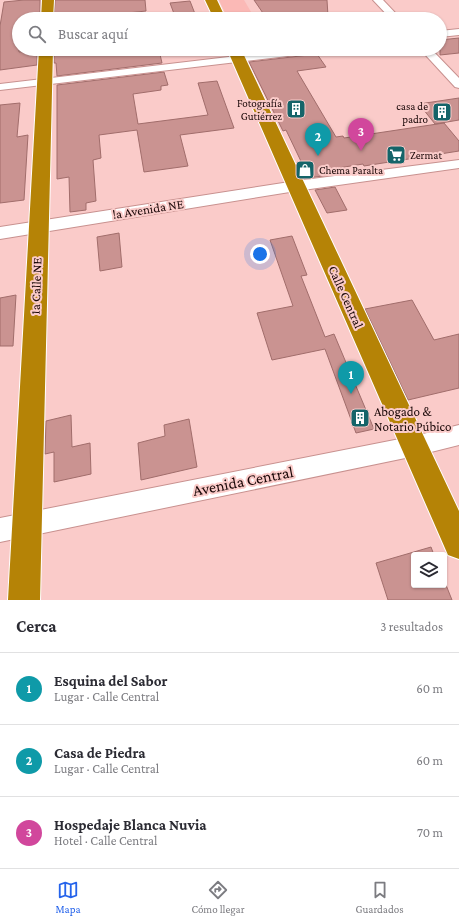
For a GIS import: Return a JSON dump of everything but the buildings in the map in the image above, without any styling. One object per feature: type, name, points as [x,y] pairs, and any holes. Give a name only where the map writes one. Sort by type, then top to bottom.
[{"type":"highway","points":[[47,12],[48,0]]},
{"type":"highway","points":[[211,0],[217,12]]},
{"type":"highway","name":"1a Calle NE","points":[[24,600],[14,527],[38,227],[46,56]]},
{"type":"highway","name":"Calle Central","points":[[237,56],[459,544]]},
{"type":"street","points":[[378,0],[389,12]]},
{"type":"street","points":[[447,33],[459,32]]},
{"type":"street","points":[[0,87],[222,56]]},
{"type":"street","points":[[432,56],[459,84]]},
{"type":"street","name":"!a Avenida NE","points":[[0,233],[296,186],[459,164]]},
{"type":"street","name":"Avenida Central","points":[[14,527],[415,446],[459,435]]},
{"type":"shaded area","points":[[219,0],[244,0],[251,12],[225,12]]},
{"type":"place","name":"Fotografía Gutiérrez","points":[[296,109]]},
{"type":"place","name":"casa de padro","points":[[442,112]]},
{"type":"place","name":"Hospedaje Blanca Nuvia","points":[[361,151]]},
{"type":"place","name":"Zermat","points":[[396,155]]},
{"type":"place","name":"Casa de Piedra","points":[[318,156]]},
{"type":"place","name":"Chema Paralta","points":[[305,170]]},
{"type":"place","name":"Esquina del Sabor","points":[[351,394]]},
{"type":"place","name":"Abogado & Notario Púbico","points":[[360,418]]}]
